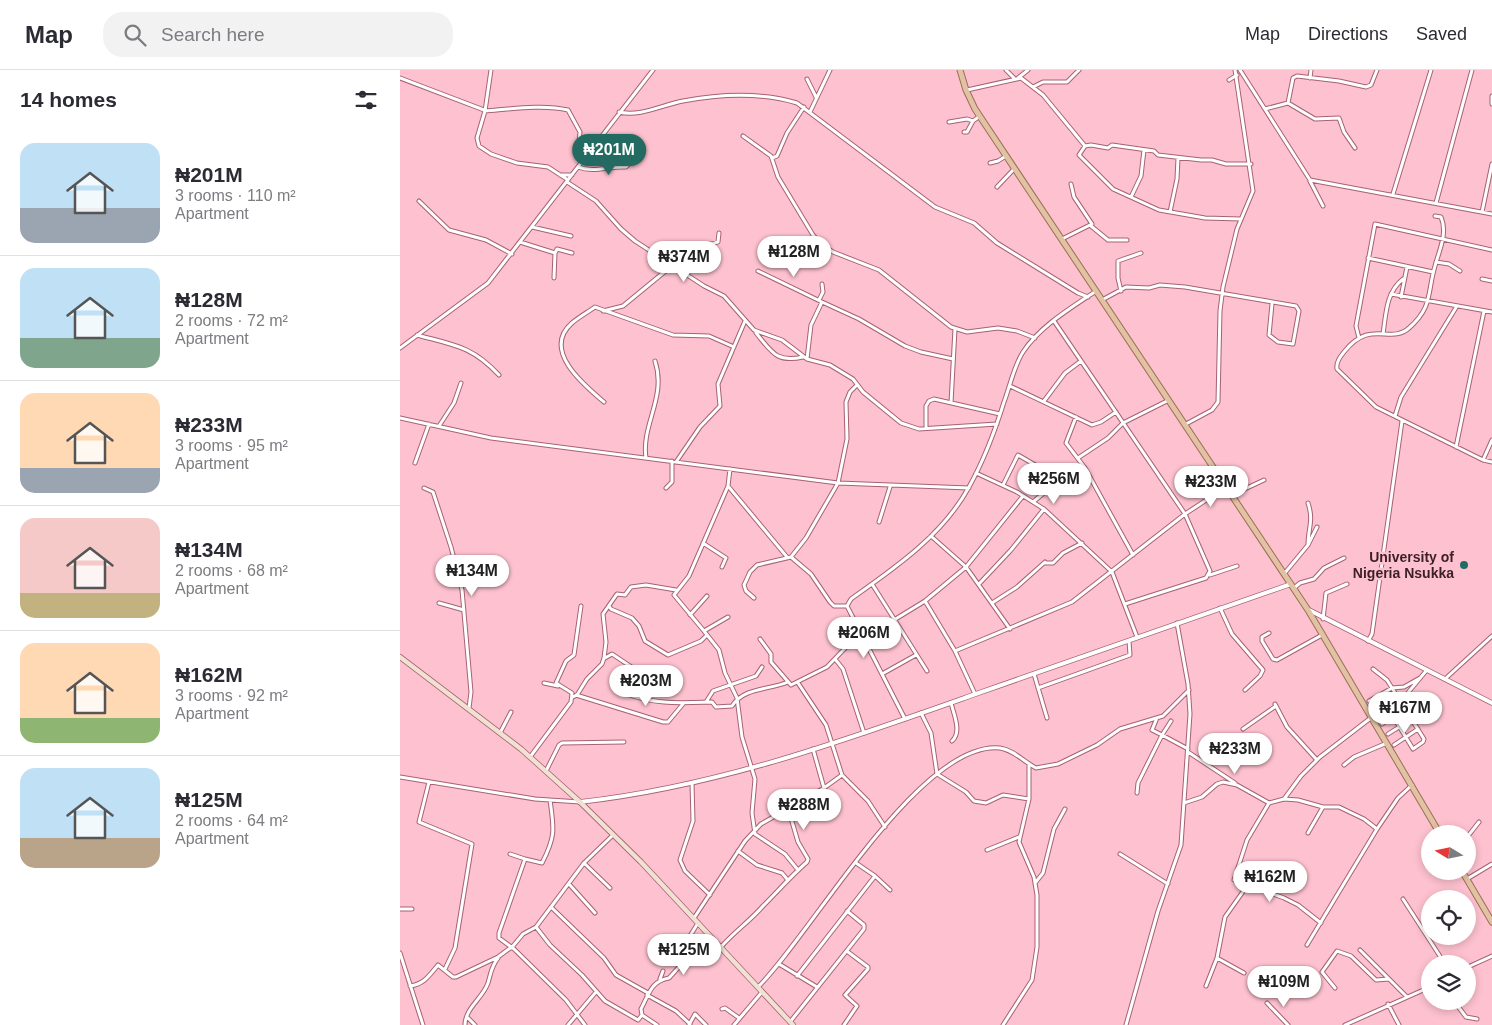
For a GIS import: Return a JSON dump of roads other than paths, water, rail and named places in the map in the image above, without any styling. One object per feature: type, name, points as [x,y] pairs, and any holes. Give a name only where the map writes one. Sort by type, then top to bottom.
[{"type":"main road","points":[[960,70],[966,90],[980,116],[1293,586],[1374,715],[1435,825]]},
{"type":"main road","points":[[400,657],[469,708],[530,757],[580,802],[694,918],[791,1024]]},
{"type":"main road","points":[[1467,880],[1492,922]]},
{"type":"street","points":[[492,70],[485,111],[477,138],[479,146],[484,150],[521,164],[548,167],[560,175],[596,201],[627,234],[704,286],[724,296],[774,355],[792,359],[806,358],[830,365],[853,379],[863,392],[901,423],[915,428],[997,424]]},
{"type":"street","points":[[400,348],[488,283],[652,70]]},
{"type":"street","points":[[810,112],[830,70]]},
{"type":"street","points":[[1006,70],[1016,79]]},
{"type":"street","points":[[1016,79],[1021,73],[1028,70]]},
{"type":"street","points":[[1033,87],[1043,82],[1067,82],[1078,70]]},
{"type":"street","points":[[1186,424],[1212,410],[1218,402],[1222,295],[1228,259],[1241,219],[1253,191],[1251,164],[1235,70]]},
{"type":"street","points":[[1310,78],[1311,70]]},
{"type":"street","points":[[1288,103],[1293,78],[1297,76],[1339,81],[1366,87],[1371,85],[1377,70]]},
{"type":"street","points":[[1392,194],[1430,70]]},
{"type":"street","points":[[1436,202],[1472,70]]},
{"type":"street","points":[[1229,80],[1241,72],[1310,180],[1323,206]]},
{"type":"street","points":[[400,78],[485,111],[524,110],[549,106],[568,110],[580,132],[578,152],[584,159]]},
{"type":"street","points":[[966,90],[1021,78],[1043,95],[1085,146]]},
{"type":"street","points":[[807,79],[817,97]]},
{"type":"street","points":[[619,112],[632,114],[682,101],[713,97],[746,95],[777,97],[810,112],[935,208],[974,224],[998,243],[1078,293],[1088,297]]},
{"type":"street","points":[[1492,96],[1492,104]]},
{"type":"street","points":[[1265,110],[1288,103],[1315,120],[1339,118],[1344,132],[1355,148]]},
{"type":"street","points":[[772,158],[777,156],[787,133],[804,108]]},
{"type":"street","points":[[964,132],[967,132],[973,121],[980,116]]},
{"type":"street","points":[[949,122],[968,119],[973,121]]},
{"type":"street","points":[[743,136],[766,151],[772,158],[778,177],[813,235],[821,244],[833,252],[879,270],[943,323],[955,329],[967,332],[998,328],[1017,331],[1035,338]]},
{"type":"street","points":[[1241,219],[1204,218],[1159,210],[1113,189],[1079,155],[1085,146],[1091,144],[1108,148],[1112,145],[1154,151],[1158,155],[1178,158],[1212,160],[1226,164],[1251,164]]},
{"type":"street","points":[[1131,198],[1141,176],[1144,150]]},
{"type":"street","points":[[578,167],[590,171],[612,166],[626,168],[639,154]]},
{"type":"street","points":[[990,163],[998,162],[1006,156]]},
{"type":"street","points":[[1170,212],[1177,179],[1178,158]]},
{"type":"street","points":[[1482,212],[1492,164]]},
{"type":"street","points":[[997,187],[1015,168]]},
{"type":"street","points":[[560,175],[572,175]]},
{"type":"street","points":[[1310,180],[1436,202],[1492,214]]},
{"type":"street","points":[[1071,184],[1074,197],[1091,220],[1091,226]]},
{"type":"street","points":[[419,201],[449,230],[486,240],[512,254]]},
{"type":"street","points":[[1435,216],[1441,217],[1443,222],[1443,239],[1433,272],[1427,307],[1407,330],[1394,334],[1369,334],[1359,338],[1338,360],[1337,369],[1376,407],[1483,460],[1492,462]]},
{"type":"street","points":[[1359,338],[1356,326],[1374,227],[1377,224],[1492,250]]},
{"type":"street","points":[[1062,239],[1091,226]]},
{"type":"street","points":[[1091,226],[1108,240],[1127,240]]},
{"type":"street","points":[[532,227],[571,236]]},
{"type":"street","points":[[602,312],[623,306],[672,264],[687,247],[695,244],[715,244],[718,242],[718,233]]},
{"type":"street","points":[[520,242],[555,253]]},
{"type":"street","points":[[554,278],[555,253],[557,249],[572,253]]},
{"type":"street","points":[[1121,291],[1118,262],[1141,253]]},
{"type":"street","points":[[1368,258],[1433,272]]},
{"type":"street","points":[[1436,262],[1449,264],[1460,270]]},
{"type":"street","points":[[1401,297],[1403,279],[1407,267]]},
{"type":"street","points":[[758,271],[860,319],[905,346],[921,352],[953,358]]},
{"type":"street","points":[[1383,334],[1387,303],[1391,294],[1403,279]]},
{"type":"street","points":[[1482,279],[1492,281]]},
{"type":"street","points":[[806,358],[811,325],[823,292],[822,284]]},
{"type":"street","points":[[1102,300],[1133,286],[1149,288],[1160,285],[1184,287],[1298,308],[1293,344],[1278,342],[1268,335],[1272,304]]},
{"type":"street","points":[[847,606],[851,599],[903,561],[931,536],[968,488],[976,473],[997,424],[1023,353],[1035,338],[1054,321],[1096,291]]},
{"type":"street","points":[[1391,294],[1492,312]]},
{"type":"street","points":[[1395,416],[1401,397],[1458,306]]},
{"type":"street","points":[[604,402],[569,368],[562,351],[562,337],[571,323],[595,307],[602,312],[673,335],[709,336],[734,347]]},
{"type":"street","points":[[1456,447],[1484,310]]},
{"type":"street","points":[[666,488],[672,482],[674,462],[700,427],[720,406],[718,384],[745,321]]},
{"type":"street","points":[[1054,321],[1185,514],[1210,575]]},
{"type":"street","points":[[951,403],[955,329]]},
{"type":"street","points":[[754,330],[788,344],[806,358]]},
{"type":"street","points":[[417,335],[468,349],[484,359],[499,375]]},
{"type":"street","points":[[646,458],[645,448],[658,392],[659,373],[655,361]]},
{"type":"street","points":[[1044,402],[1065,373],[1081,361]]},
{"type":"street","points":[[439,426],[454,403],[461,383]]},
{"type":"street","points":[[754,598],[746,591],[744,586],[750,572],[757,565],[789,557],[806,538],[838,483],[847,439],[846,402],[850,392],[857,385]]},
{"type":"street","points":[[1010,386],[1095,425],[1116,412]]},
{"type":"street","points":[[926,428],[926,406],[929,401],[934,399],[1000,414]]},
{"type":"street","points":[[1078,458],[1108,438],[1124,423],[1169,400]]},
{"type":"street","points":[[1076,417],[1066,443],[1085,468],[1133,555]]},
{"type":"street","points":[[400,418],[491,438],[730,470],[838,483],[890,487],[968,488]]},
{"type":"street","points":[[1368,641],[1372,634],[1402,421]]},
{"type":"street","points":[[416,463],[430,424]]},
{"type":"street","points":[[1483,460],[1492,440]]},
{"type":"street","points":[[1003,485],[1018,455],[1037,466],[1056,483]]},
{"type":"street","points":[[1033,502],[1056,483],[1085,468]]},
{"type":"street","points":[[730,470],[728,486],[688,576],[677,589],[674,598],[690,614],[719,650],[730,685],[737,698],[742,737],[752,767],[755,784],[752,813],[754,831],[765,842],[786,854],[798,870]]},
{"type":"street","points":[[976,473],[1024,496],[1044,509],[1112,572],[1136,637]]},
{"type":"street","points":[[1232,495],[1264,480]]},
{"type":"street","points":[[728,486],[789,557],[811,574],[830,602],[834,606],[847,606]]},
{"type":"street","points":[[955,651],[1072,602],[1185,514],[1227,486]]},
{"type":"street","points":[[879,522],[890,487]]},
{"type":"street","points":[[424,488],[432,492],[436,501],[462,590],[471,692],[469,708]]},
{"type":"street","points":[[894,620],[924,601],[966,567],[1024,496]]},
{"type":"street","points":[[1308,503],[1313,516],[1308,533],[1308,545]]},
{"type":"street","points":[[979,584],[1011,550],[1044,509]]},
{"type":"street","points":[[1284,574],[1308,545],[1318,527]]},
{"type":"street","points":[[931,536],[966,567],[1010,629]]},
{"type":"street","points":[[703,543],[726,558],[722,567]]},
{"type":"street","points":[[992,603],[1018,587],[1043,563],[1053,563],[1063,553],[1082,543]]},
{"type":"street","points":[[400,777],[550,800],[580,802],[652,792],[692,783],[864,733],[1220,608],[1314,579],[1324,568],[1344,558]]},
{"type":"street","points":[[1125,604],[1188,585],[1237,566]]},
{"type":"street","points":[[872,584],[927,671]]},
{"type":"street","points":[[1324,619],[1326,593],[1347,584]]},
{"type":"street","points":[[604,658],[606,642],[604,614],[617,594],[625,595],[631,587],[646,585],[677,589]]},
{"type":"street","points":[[690,614],[707,596]]},
{"type":"street","points":[[924,601],[955,651],[975,694]]},
{"type":"street","points":[[439,603],[464,610]]},
{"type":"street","points":[[558,686],[556,683],[566,661],[574,655],[581,606]]},
{"type":"street","points":[[609,606],[632,618],[639,626],[645,641],[668,655],[701,641],[706,636]]},
{"type":"street","points":[[847,606],[905,719]]},
{"type":"street","points":[[1220,608],[1232,634],[1263,670],[1260,676],[1245,690]]},
{"type":"street","points":[[1308,610],[1492,703]]},
{"type":"street","points":[[704,631],[728,617]]},
{"type":"street","points":[[1126,1025],[1158,911],[1181,845],[1190,714],[1189,690],[1177,623]]},
{"type":"street","points":[[1269,633],[1262,637],[1262,641],[1273,659],[1276,660],[1323,635]]},
{"type":"street","points":[[760,639],[771,654],[771,662],[791,685],[828,668],[851,642],[862,636]]},
{"type":"street","points":[[1444,680],[1492,636]]},
{"type":"street","points":[[1038,688],[1130,655],[1128,641]]},
{"type":"street","points":[[577,695],[604,658],[612,654],[642,674],[662,681]]},
{"type":"street","points":[[882,674],[916,655]]},
{"type":"street","points":[[835,659],[842,669],[864,733]]},
{"type":"street","points":[[706,702],[713,691],[756,676],[762,667]]},
{"type":"street","points":[[1373,669],[1387,680],[1424,738],[1423,742],[1413,749],[1380,695]]},
{"type":"street","points":[[1284,800],[1317,760],[1374,715],[1400,700],[1426,671]]},
{"type":"street","points":[[1034,674],[1047,718]]},
{"type":"street","points":[[1369,702],[1392,688],[1404,686],[1420,678]]},
{"type":"street","points":[[624,693],[648,701],[683,704],[712,702],[716,707],[726,707],[732,706],[737,698],[769,686],[776,688],[788,682]]},
{"type":"street","points":[[544,683],[558,686],[572,695],[663,722],[668,722],[683,704]]},
{"type":"street","points":[[798,683],[826,725],[842,775],[868,801],[885,827]]},
{"type":"street","points":[[758,987],[779,964],[885,827],[907,802],[937,774],[968,754],[993,748],[1008,751],[1036,768],[1058,764],[1097,746],[1120,729],[1162,716],[1189,690]]},
{"type":"street","points":[[530,757],[552,730],[572,695]]},
{"type":"street","points":[[951,703],[957,729],[957,736],[952,741]]},
{"type":"street","points":[[1243,729],[1275,705],[1288,727],[1317,760]]},
{"type":"street","points":[[1382,724],[1406,708]]},
{"type":"street","points":[[500,733],[511,712]]},
{"type":"street","points":[[921,713],[931,733],[937,774],[966,792],[974,801],[986,803],[1003,795],[1029,799]]},
{"type":"street","points":[[1157,718],[1152,730],[1188,750],[1237,785],[1269,804]]},
{"type":"street","points":[[1388,734],[1412,719]]},
{"type":"street","points":[[1138,793],[1138,783],[1170,721]]},
{"type":"street","points":[[1394,744],[1418,729]]},
{"type":"street","points":[[546,771],[562,743],[624,742]]},
{"type":"street","points":[[1344,765],[1354,758],[1388,743]]},
{"type":"street","points":[[813,749],[824,788]]},
{"type":"street","points":[[1003,1025],[1032,980],[1037,947],[1037,895],[1035,883],[1028,860],[1019,842],[1029,799],[1029,764]]},
{"type":"street","points":[[694,918],[738,852],[761,824],[824,788],[842,775]]},
{"type":"street","points":[[429,782],[419,822],[472,844],[456,948],[444,969]]},
{"type":"street","points":[[1184,803],[1202,797],[1217,784],[1223,782],[1237,785]]},
{"type":"street","points":[[692,783],[693,821],[680,860],[685,871],[710,895]]},
{"type":"street","points":[[1307,945],[1377,829],[1398,798],[1412,784]]},
{"type":"street","points":[[510,854],[525,860],[542,863],[553,841],[554,826],[550,800]]},
{"type":"street","points":[[1321,923],[1284,898],[1246,886],[1234,880],[1234,874],[1247,840],[1269,804],[1284,800],[1298,800],[1322,807],[1339,807],[1377,829]]},
{"type":"street","points":[[1308,833],[1322,807]]},
{"type":"street","points":[[721,947],[738,928],[762,908],[787,879],[808,859],[798,842],[788,808]]},
{"type":"street","points":[[1035,883],[1043,873],[1054,828],[1065,809]]},
{"type":"street","points":[[1476,826],[1479,822]]},
{"type":"street","points":[[753,823],[761,824]]},
{"type":"street","points":[[410,986],[418,985],[427,980],[438,966],[452,977],[456,977],[498,957],[513,947],[523,934],[536,926],[552,908],[584,863],[613,835]]},
{"type":"street","points":[[987,850],[1019,837]]},
{"type":"street","points":[[738,852],[758,865],[782,873],[787,879]]},
{"type":"street","points":[[1120,854],[1168,884]]},
{"type":"street","points":[[525,860],[499,933],[499,938],[513,947],[566,1000],[585,1025]]},
{"type":"street","points":[[584,863],[610,888]]},
{"type":"street","points":[[856,863],[876,876],[890,890]]},
{"type":"street","points":[[1476,874],[1492,864]]},
{"type":"street","points":[[797,976],[876,876]]},
{"type":"street","points":[[569,884],[595,913]]},
{"type":"street","points":[[1206,986],[1217,958],[1225,917],[1246,886]]},
{"type":"street","points":[[1403,899],[1439,955]]},
{"type":"street","points":[[400,908],[412,909]]},
{"type":"street","points":[[552,908],[604,958],[616,975],[676,1011],[690,1024],[695,1014],[706,1025]]},
{"type":"street","points":[[791,1024],[817,988],[848,952],[864,927],[847,911]]},
{"type":"street","points":[[660,979],[669,978],[679,967],[685,944],[698,923]]},
{"type":"street","points":[[536,926],[550,945],[582,975],[605,1001],[638,1020],[647,994],[660,979],[664,971]]},
{"type":"street","points":[[1360,950],[1406,996]]},
{"type":"street","points":[[844,1025],[857,1006],[846,995],[868,969],[868,967],[848,952]]},
{"type":"street","points":[[1335,988],[1322,972],[1336,952],[1351,956],[1376,980],[1389,979]]},
{"type":"street","points":[[400,953],[423,1025]]},
{"type":"street","points":[[1476,963],[1492,956]]},
{"type":"street","points":[[465,1025],[466,1016],[488,985],[490,970],[498,957]]},
{"type":"street","points":[[1217,958],[1244,973]]},
{"type":"street","points":[[779,964],[817,988]]},
{"type":"street","points":[[1345,1025],[1421,990]]},
{"type":"street","points":[[568,1025],[596,992]]},
{"type":"street","points":[[734,1025],[762,992]]},
{"type":"street","points":[[1267,1004],[1288,1025]]},
{"type":"street","points":[[1388,1004],[1399,1025]]},
{"type":"street","points":[[722,1009],[725,1008],[739,1018]]},
{"type":"street","points":[[1460,1010],[1466,1018],[1477,1019]]},
{"type":"street","points":[[641,1015],[657,1025]]},
{"type":"street","points":[[466,1016],[475,1025]]},
{"type":"place","name":"University of Nigeria Nsukka","points":[[1464,565]]}]
